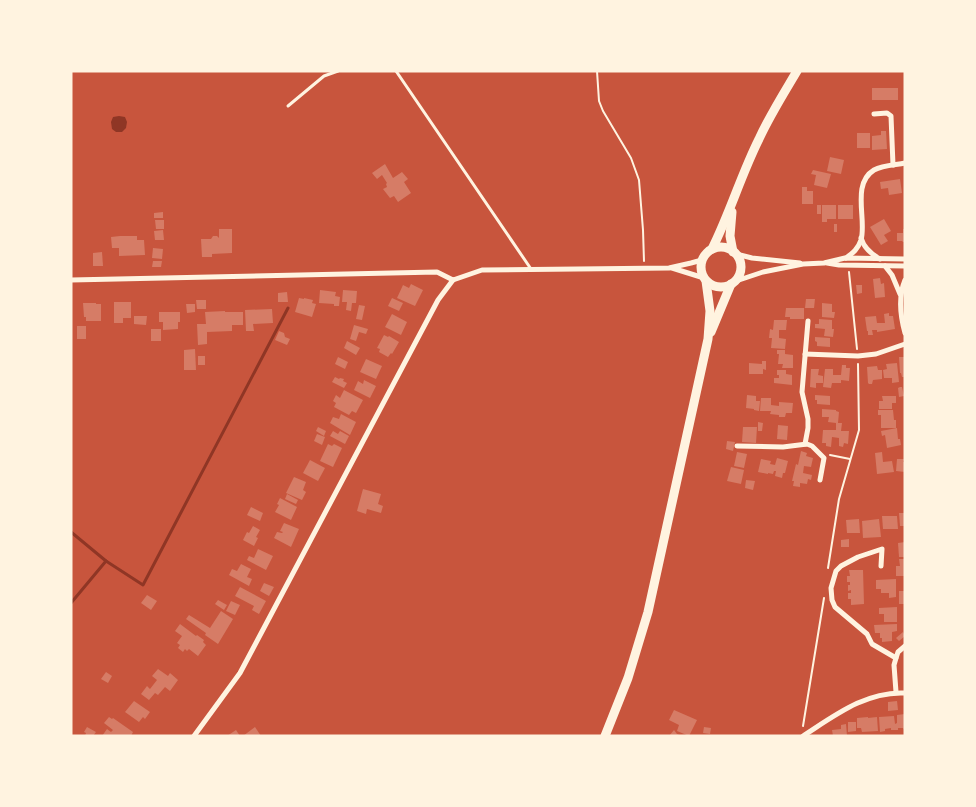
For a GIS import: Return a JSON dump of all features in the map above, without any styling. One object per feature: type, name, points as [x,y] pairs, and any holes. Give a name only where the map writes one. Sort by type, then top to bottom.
[{"type":"main road","points":[[606,736],[628,678],[648,612],[708,339],[710,311],[701,266],[702,260],[712,249],[770,115],[797,71]]},
{"type":"main road","points":[[732,205],[730,236],[734,253]]},
{"type":"main road","points":[[708,339],[732,283],[739,274],[740,268],[738,258],[729,249],[721,247],[712,249]]},
{"type":"main road","points":[[705,279],[710,284],[718,287],[727,286],[732,283]]},
{"type":"street","points":[[874,114],[888,113],[891,116],[893,165]]},
{"type":"street","points":[[881,259],[868,250],[861,238],[861,197],[864,183],[873,171],[882,167],[905,163]]},
{"type":"street","points":[[845,258],[855,250],[861,238]]},
{"type":"street","points":[[734,253],[752,258],[803,264]]},
{"type":"street","points":[[824,263],[845,258],[905,259]]},
{"type":"street","points":[[194,736],[240,673],[438,300],[453,280],[482,270],[669,268],[702,260]]},
{"type":"street","points":[[732,283],[763,272],[803,264],[905,266]]},
{"type":"street","points":[[885,266],[897,286],[905,333]]},
{"type":"street","points":[[669,268],[705,279]]},
{"type":"street","points":[[71,280],[437,272],[453,280]]},
{"type":"street","points":[[900,297],[905,280]]},
{"type":"street","points":[[805,444],[808,415],[802,392],[808,322]]},
{"type":"street","points":[[805,354],[858,356],[876,354],[905,344]]},
{"type":"street","points":[[737,446],[783,447],[805,444],[812,446],[824,458],[820,480]]},
{"type":"street","points":[[881,566],[882,549],[858,556],[842,566],[836,571],[831,588],[832,600],[835,606],[867,634],[872,644],[896,658]]},
{"type":"street","points":[[896,692],[894,665],[898,652],[905,646]]},
{"type":"street","points":[[803,736],[861,701],[896,692],[905,693]]},
{"type":"lane","points":[[288,106],[324,76],[338,71]]},
{"type":"lane","points":[[396,71],[531,270]]},
{"type":"path","points":[[597,71],[599,101],[630,158],[639,180],[644,268]]},
{"type":"path","points":[[829,567],[840,500],[859,426],[858,356],[848,265]]},
{"type":"path","points":[[819,452],[850,459]]},
{"type":"path","points":[[803,736],[824,596]]},
{"type":"shaded area","points":[[113,117],[125,117],[127,122],[126,128],[122,132],[116,132],[112,129],[111,122]]},
{"type":"building","points":[[872,88],[898,88],[898,100],[872,100]]},
{"type":"building","points":[[881,131],[886,131],[887,149],[872,150],[872,136],[881,135]]},
{"type":"building","points":[[857,133],[870,133],[870,148],[857,148]]},
{"type":"building","points":[[830,157],[844,160],[841,174],[827,171]]},
{"type":"building","points":[[385,164],[393,178],[402,172],[408,179],[404,182],[411,193],[398,202],[394,196],[390,198],[383,189],[387,187],[387,183],[382,175],[377,179],[372,173]]},
{"type":"building","points":[[813,170],[831,174],[827,188],[814,185],[816,175],[811,174]]},
{"type":"building","points":[[900,179],[902,193],[889,195],[888,188],[881,189],[880,182]]},
{"type":"building","points":[[802,187],[807,187],[807,191],[813,191],[813,204],[802,204]]},
{"type":"building","points":[[817,205],[821,205],[821,214],[817,214]]},
{"type":"building","points":[[822,205],[836,205],[836,219],[827,219],[827,222],[822,222]]},
{"type":"building","points":[[838,205],[853,205],[853,219],[838,219]]},
{"type":"building","points":[[163,212],[163,218],[154,218],[154,213]]},
{"type":"building","points":[[884,219],[891,231],[884,235],[888,241],[881,245],[870,227]]},
{"type":"building","points":[[155,220],[164,220],[164,229],[156,229]]},
{"type":"building","points":[[834,224],[837,224],[837,232],[834,232]]},
{"type":"building","points":[[219,229],[232,229],[232,253],[212,254],[212,257],[202,257],[201,239],[211,239],[213,236],[219,238]]},
{"type":"building","points":[[903,229],[905,229],[905,242],[897,241],[897,233],[903,233]]},
{"type":"building","points":[[163,230],[164,240],[155,240],[154,231]]},
{"type":"building","points":[[137,236],[137,240],[144,240],[145,255],[119,256],[119,248],[112,248],[111,237]]},
{"type":"building","points":[[153,248],[163,249],[162,259],[152,258]]},
{"type":"building","points":[[102,252],[103,266],[93,266],[93,253]]},
{"type":"building","points":[[153,261],[162,261],[161,267],[152,267]]},
{"type":"building","points":[[880,278],[881,284],[884,283],[885,297],[875,298],[873,279]]},
{"type":"building","points":[[411,284],[423,290],[415,306],[397,298],[403,285],[409,288]]},
{"type":"building","points":[[856,285],[862,285],[862,293],[857,294]]},
{"type":"building","points":[[320,290],[336,292],[335,296],[340,297],[339,306],[319,303]]},
{"type":"building","points":[[343,290],[357,291],[356,303],[352,303],[351,311],[346,310],[347,302],[342,302]]},
{"type":"building","points":[[287,292],[288,302],[278,302],[278,293]]},
{"type":"building","points":[[299,298],[313,300],[312,303],[316,304],[312,317],[295,312]]},
{"type":"building","points":[[392,298],[403,303],[399,311],[388,306]]},
{"type":"building","points":[[806,299],[815,299],[814,308],[805,308]]},
{"type":"building","points":[[196,300],[206,300],[206,309],[197,309]]},
{"type":"building","points":[[114,302],[131,302],[131,318],[123,318],[123,323],[114,323]]},
{"type":"building","points":[[83,303],[101,304],[101,321],[86,321]]},
{"type":"building","points":[[822,303],[832,304],[832,312],[835,312],[834,318],[822,317]]},
{"type":"building","points":[[186,304],[195,304],[195,312],[187,313]]},
{"type":"building","points":[[359,305],[365,306],[362,320],[356,319]]},
{"type":"building","points":[[786,308],[804,308],[804,319],[785,317]]},
{"type":"building","points":[[272,309],[273,323],[253,324],[254,331],[246,331],[245,310]]},
{"type":"building","points":[[159,312],[180,312],[178,329],[163,330],[163,322],[159,322]]},
{"type":"building","points":[[205,312],[243,312],[243,325],[232,325],[232,331],[207,332],[207,344],[198,345],[197,324],[206,324]]},
{"type":"building","points":[[889,313],[889,316],[893,316],[895,329],[877,332],[877,330],[872,330],[873,335],[868,335],[865,317],[876,316],[877,323],[885,323],[884,314]]},
{"type":"building","points":[[392,314],[407,322],[401,335],[385,327]]},
{"type":"building","points":[[134,316],[147,316],[146,325],[134,324]]},
{"type":"building","points":[[819,319],[832,320],[833,337],[824,336],[825,329],[815,328],[815,324],[819,324]]},
{"type":"building","points":[[774,320],[787,320],[786,330],[779,330],[779,338],[786,339],[785,349],[771,348],[772,338],[769,338],[770,329],[773,330]]},
{"type":"building","points":[[354,325],[368,329],[366,334],[359,332],[356,341],[350,339]]},
{"type":"building","points":[[77,326],[86,326],[86,339],[77,339]]},
{"type":"building","points":[[151,329],[161,329],[161,341],[151,341]]},
{"type":"building","points":[[279,331],[290,339],[287,345],[275,340]]},
{"type":"building","points":[[384,335],[399,342],[388,357],[379,352],[380,349],[377,348]]},
{"type":"building","points":[[815,337],[830,338],[830,347],[817,346]]},
{"type":"building","points":[[347,341],[360,348],[356,355],[344,348]]},
{"type":"building","points":[[195,349],[196,370],[184,370],[184,350]]},
{"type":"building","points":[[777,350],[785,350],[785,354],[793,355],[793,368],[782,368],[783,364],[778,364],[779,354],[777,354]]},
{"type":"building","points":[[198,356],[205,356],[205,365],[198,365]]},
{"type":"building","points":[[338,357],[348,362],[345,369],[335,364]]},
{"type":"building","points":[[899,357],[905,357],[905,377],[902,377],[900,373]]},
{"type":"building","points":[[366,359],[382,366],[376,379],[360,372]]},
{"type":"building","points":[[762,361],[766,361],[766,370],[763,369],[763,374],[749,374],[749,363],[762,364]]},
{"type":"building","points":[[897,363],[899,382],[892,383],[892,378],[884,378],[883,370],[887,369],[886,364]]},
{"type":"building","points":[[842,365],[850,368],[849,381],[841,380],[841,383],[832,383],[831,388],[823,387],[825,369],[833,369],[833,375],[841,375]]},
{"type":"building","points":[[877,366],[878,370],[882,370],[882,379],[873,380],[872,384],[869,384],[867,367]]},
{"type":"building","points":[[811,369],[819,369],[818,375],[823,376],[823,383],[816,383],[816,388],[810,387]]},
{"type":"building","points":[[777,370],[786,370],[786,374],[792,375],[792,385],[774,383],[774,378],[779,378]]},
{"type":"building","points":[[335,377],[344,379],[343,381],[347,383],[344,388],[332,382]]},
{"type":"building","points":[[364,380],[376,386],[370,398],[354,390],[358,381],[363,384]]},
{"type":"building","points":[[902,387],[904,396],[899,397],[898,388]]},
{"type":"building","points":[[344,390],[363,400],[356,413],[352,411],[349,415],[334,407],[336,403],[333,401],[336,395],[340,398]]},
{"type":"building","points":[[747,395],[756,396],[756,401],[760,401],[759,411],[746,408]]},
{"type":"building","points":[[815,395],[830,396],[830,405],[817,404]]},
{"type":"building","points":[[882,396],[896,396],[896,403],[892,403],[892,409],[879,409],[879,401],[883,401]]},
{"type":"building","points":[[761,398],[771,398],[771,405],[779,406],[779,402],[793,403],[792,413],[786,413],[785,417],[779,417],[779,415],[770,414],[771,411],[760,411]]},
{"type":"building","points":[[822,409],[839,412],[838,423],[842,423],[841,431],[849,431],[848,444],[844,443],[843,447],[839,446],[839,438],[832,437],[831,447],[826,446],[826,443],[822,443],[823,430],[836,430],[836,423],[828,422],[829,417],[822,417]]},
{"type":"building","points":[[878,410],[893,410],[896,428],[881,428],[881,415],[878,415]]},
{"type":"building","points":[[341,414],[356,422],[350,435],[330,423],[333,417],[339,419]]},
{"type":"building","points":[[758,422],[763,423],[762,431],[758,431]]},
{"type":"building","points":[[778,425],[788,426],[787,440],[777,439]]},
{"type":"building","points":[[318,427],[326,431],[324,436],[316,431]]},
{"type":"building","points":[[743,427],[757,427],[756,443],[742,442]]},
{"type":"building","points":[[897,428],[898,439],[900,439],[901,445],[887,448],[885,435],[882,436],[881,431]]},
{"type":"building","points":[[333,431],[338,434],[340,431],[349,436],[345,444],[330,436]]},
{"type":"building","points":[[317,434],[325,437],[322,445],[314,441]]},
{"type":"building","points":[[727,441],[735,442],[733,451],[726,449]]},
{"type":"building","points":[[328,444],[332,446],[334,444],[342,448],[333,467],[320,461]]},
{"type":"building","points":[[801,451],[807,453],[806,456],[813,458],[811,467],[804,466],[803,473],[812,475],[811,480],[808,479],[807,484],[800,483],[800,487],[793,486],[794,481],[792,481]]},
{"type":"building","points":[[737,452],[747,454],[744,468],[734,466]]},
{"type":"building","points":[[882,452],[883,462],[892,461],[894,472],[877,474],[875,453]]},
{"type":"building","points":[[777,458],[788,461],[782,478],[775,476],[776,471],[773,474],[758,472],[761,459],[771,461],[770,464],[775,465]]},
{"type":"building","points":[[897,459],[904,459],[905,472],[896,471]]},
{"type":"building","points":[[310,460],[325,468],[318,481],[303,473]]},
{"type":"building","points":[[731,467],[744,470],[741,484],[727,481]]},
{"type":"building","points":[[294,477],[306,482],[303,490],[306,492],[302,500],[286,493]]},
{"type":"building","points":[[746,480],[755,481],[753,490],[745,488]]},
{"type":"building","points":[[363,489],[381,494],[378,504],[383,506],[381,513],[367,509],[366,514],[357,511]]},
{"type":"building","points":[[287,494],[298,500],[296,504],[285,499]]},
{"type":"building","points":[[280,498],[297,507],[291,520],[275,512]]},
{"type":"building","points":[[251,507],[263,513],[260,521],[247,515]]},
{"type":"building","points":[[899,513],[905,513],[905,526],[900,526]]},
{"type":"building","points":[[882,516],[897,516],[898,529],[883,529]]},
{"type":"building","points":[[859,519],[860,533],[847,533],[846,520]]},
{"type":"building","points":[[879,519],[881,537],[863,538],[862,521]]},
{"type":"building","points":[[284,523],[299,529],[291,547],[274,538],[277,532],[283,532],[280,531]]},
{"type":"building","points":[[253,526],[260,530],[254,546],[243,540]]},
{"type":"building","points":[[849,539],[849,547],[841,547],[841,540]]},
{"type":"building","points":[[905,542],[905,557],[899,557],[898,543]]},
{"type":"building","points":[[258,549],[273,556],[266,570],[247,560],[249,556],[254,558]]},
{"type":"building","points":[[899,559],[905,559],[905,576],[896,576],[896,566],[900,566]]},
{"type":"building","points":[[241,564],[251,569],[247,577],[252,579],[249,586],[229,575],[232,569],[237,571]]},
{"type":"building","points":[[849,570],[863,570],[864,604],[851,605],[851,599],[848,599],[848,593],[851,593],[851,590],[848,591],[850,582],[847,582],[847,576],[850,576]]},
{"type":"building","points":[[896,579],[896,597],[889,598],[889,593],[881,593],[881,589],[876,589],[876,580]]},
{"type":"building","points":[[264,583],[274,587],[269,596],[260,591]]},
{"type":"building","points":[[240,587],[266,601],[259,614],[252,610],[254,606],[235,596]]},
{"type":"building","points":[[899,591],[905,591],[905,604],[899,604]]},
{"type":"building","points":[[147,595],[157,601],[151,610],[141,603]]},
{"type":"building","points":[[218,600],[227,605],[224,610],[215,604]]},
{"type":"building","points":[[231,601],[240,605],[235,615],[226,611]]},
{"type":"building","points":[[897,607],[897,622],[884,622],[884,614],[879,614],[879,608]]},
{"type":"building","points":[[221,611],[233,619],[218,644],[186,619],[189,615],[210,628]]},
{"type":"building","points":[[180,624],[204,640],[203,642],[206,645],[198,656],[189,649],[187,651],[185,649],[183,652],[178,648],[180,645],[177,643],[182,636],[175,631]]},
{"type":"building","points":[[897,624],[897,631],[892,632],[892,641],[882,642],[880,633],[875,633],[874,625]]},
{"type":"building","points":[[903,632],[905,636],[899,641],[896,638]]},
{"type":"building","points":[[158,669],[168,676],[170,673],[178,680],[170,691],[165,687],[158,695],[155,693],[149,700],[141,694],[147,686],[150,689],[157,680],[152,676]]},
{"type":"building","points":[[106,672],[112,676],[108,683],[101,679]]},
{"type":"building","points":[[134,701],[150,712],[145,719],[143,717],[139,722],[125,712]]},
{"type":"building","points":[[897,701],[898,710],[888,711],[888,702]]},
{"type":"building","points":[[674,710],[697,720],[689,736],[677,731],[679,725],[669,720]]},
{"type":"building","points":[[905,714],[905,731],[903,728],[891,730],[891,728],[880,732],[879,717],[894,716],[895,724],[897,723],[897,715]]},
{"type":"building","points":[[109,717],[133,732],[131,736],[102,736],[107,729],[111,732],[113,730],[104,723]]},
{"type":"building","points":[[877,717],[878,731],[862,732],[861,728],[857,728],[857,718]]},
{"type":"building","points":[[848,722],[856,722],[856,731],[848,732]]},
{"type":"building","points":[[846,724],[847,736],[833,736],[832,730],[841,729],[841,725]]},
{"type":"building","points":[[87,727],[96,732],[93,736],[85,736],[86,733],[84,732]]},
{"type":"building","points":[[255,727],[261,736],[243,736]]},
{"type":"building","points":[[704,727],[711,728],[710,734],[703,733]]},
{"type":"building","points":[[236,730],[240,736],[227,736]]},
{"type":"building","points":[[674,730],[677,734],[682,736],[669,736]]},
{"type":"waterway","points":[[71,603],[106,561],[143,585],[288,308]]},
{"type":"waterway","points":[[71,532],[106,561]]}]
